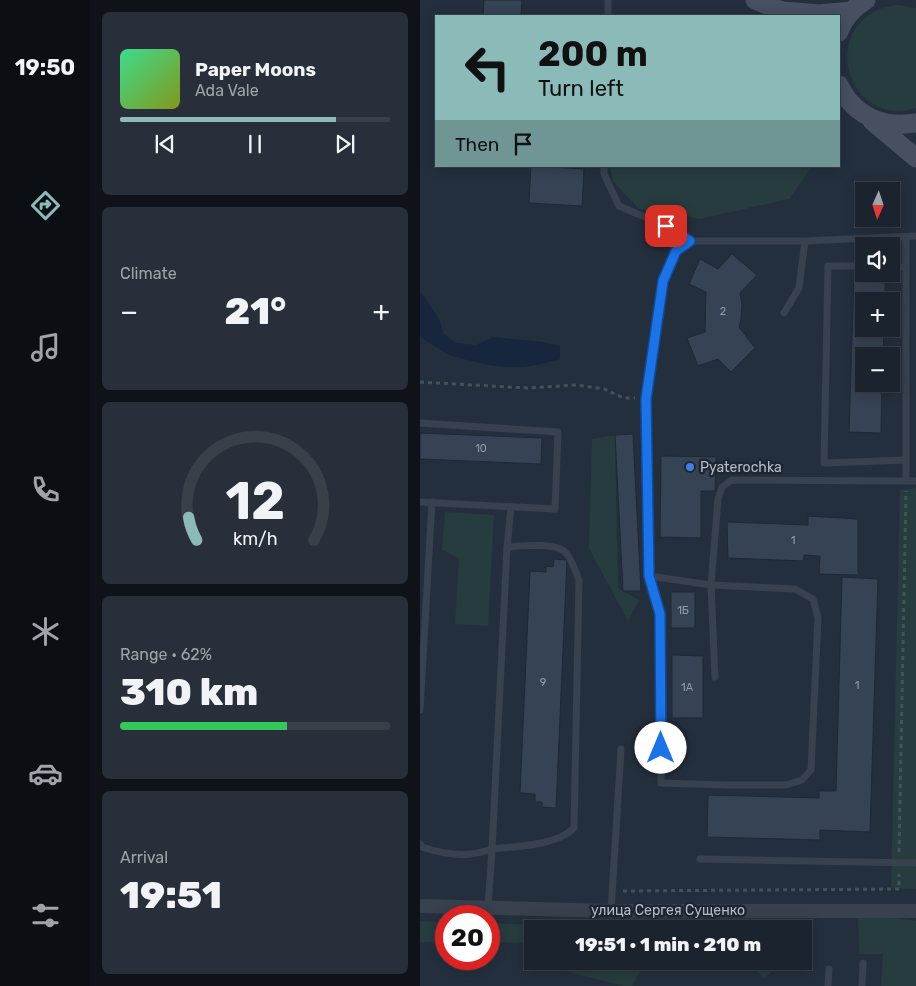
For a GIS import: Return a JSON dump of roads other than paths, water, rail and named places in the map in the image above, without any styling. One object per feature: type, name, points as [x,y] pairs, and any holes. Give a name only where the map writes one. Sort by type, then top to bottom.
[{"type":"main road","points":[[748,0],[765,15]]},
{"type":"main road","points":[[754,0],[782,11],[819,14],[859,5]]},
{"type":"main road","points":[[840,27],[859,5]]},
{"type":"main road","points":[[840,87],[849,102],[916,158]]},
{"type":"main road","points":[[863,114],[882,122],[902,125],[916,123]]},
{"type":"street","name":"улица Сергея Сущенко","points":[[420,906],[435,906]]},
{"type":"street","name":"улица Сергея Сущенко","points":[[500,907],[610,911],[916,910]]},
{"type":"lane","points":[[608,0],[608,15]]},
{"type":"lane","points":[[604,167],[604,174],[619,206],[666,226],[690,241],[805,241],[916,236]]},
{"type":"lane","points":[[906,237],[906,481]]},
{"type":"lane","points":[[649,576],[711,585],[795,589],[813,599],[818,618],[811,770],[802,780],[786,785],[661,783],[660,614],[649,576],[646,399],[663,281],[676,251],[690,241]]},
{"type":"lane","points":[[784,312],[799,288],[805,241]]},
{"type":"lane","points":[[855,266],[828,266],[824,463],[906,460]]},
{"type":"lane","points":[[900,267],[906,267]]},
{"type":"lane","points":[[420,423],[558,432],[554,509],[420,502]]},
{"type":"lane","points":[[715,677],[711,585],[718,499],[722,487],[732,480],[916,481]]},
{"type":"lane","points":[[420,710],[432,502]]},
{"type":"lane","points":[[488,905],[507,547],[511,507]]},
{"type":"lane","points":[[420,844],[422,847],[439,853],[470,854],[535,844],[558,838],[574,828],[579,580],[571,560],[564,550],[553,546],[507,547]]},
{"type":"lane","points":[[610,911],[621,749]]},
{"type":"lane","points":[[700,858],[916,863]]},
{"type":"lane","points":[[862,986],[863,963]]},
{"type":"lane","points":[[828,986],[829,969]]},
{"type":"water","points":[[420,291],[439,319],[443,333],[456,343],[476,345],[493,337],[543,342],[560,346],[560,359],[537,365],[506,367],[484,364],[450,355],[420,337]]},
{"type":"place","name":"Pyaterochka","points":[[690,467]]}]
